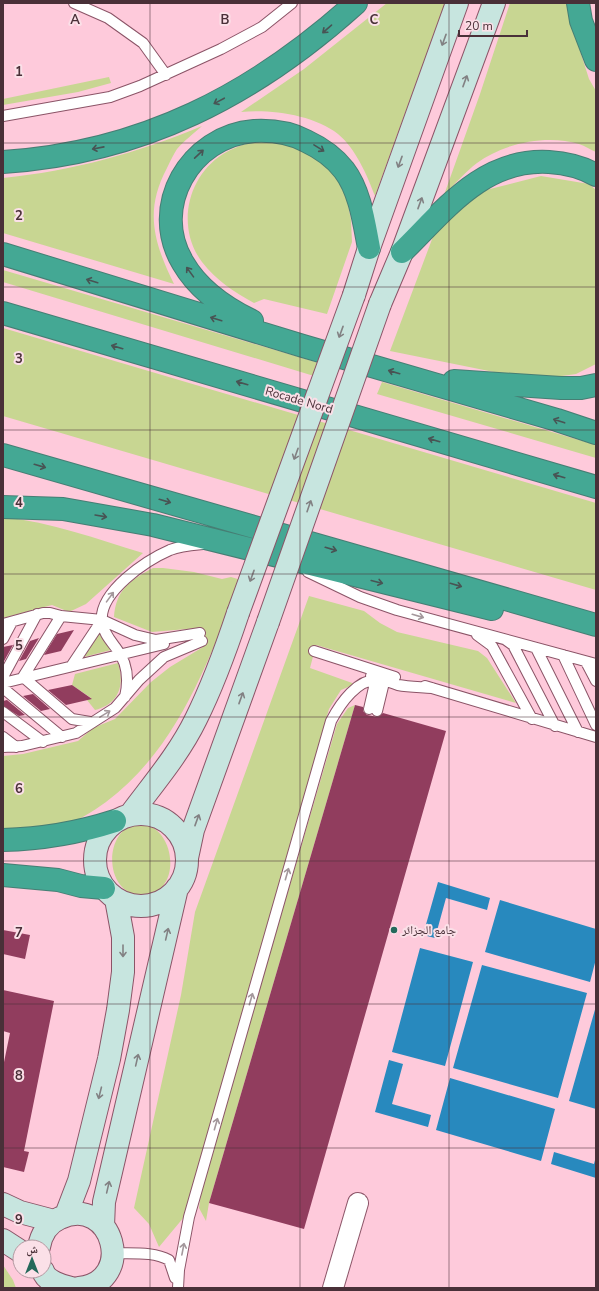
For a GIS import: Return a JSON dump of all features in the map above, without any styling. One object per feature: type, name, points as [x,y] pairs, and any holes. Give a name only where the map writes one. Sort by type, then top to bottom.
[{"type":"highway","points":[[3,162],[61,155],[109,146],[156,130],[200,111],[244,88],[285,62],[324,32],[356,3]]},
{"type":"highway","points":[[578,3],[582,21],[596,60]]},
{"type":"highway","points":[[303,346],[243,317],[215,299],[195,280],[183,263],[173,237],[172,209],[178,185],[189,165],[204,150],[218,141],[233,135],[262,131],[292,133],[334,158],[345,171],[354,187],[369,248]]},
{"type":"highway","points":[[402,252],[461,193],[490,174],[524,163],[541,162],[576,167],[596,175]]},
{"type":"highway","points":[[3,254],[303,346],[596,433]]},
{"type":"highway","name":"Rocade Nord","points":[[3,313],[596,487]]},
{"type":"highway","points":[[416,379],[560,388],[581,388],[596,385]]},
{"type":"highway","points":[[3,455],[596,625]]},
{"type":"highway","points":[[3,507],[63,509],[153,525],[448,599],[596,632]]},
{"type":"highway","points":[[3,840],[32,839],[76,833],[123,818]]},
{"type":"highway","points":[[3,875],[58,880],[110,893]]},
{"type":"street","points":[[42,1239],[45,1230],[60,1218],[79,1181],[109,1059],[118,1010],[123,972],[123,937],[110,893],[97,874],[95,860],[97,845],[104,832],[123,818],[176,753],[196,720],[216,675],[354,295],[369,248],[457,3]]},
{"type":"street","points":[[103,1226],[104,1202],[177,888],[185,873],[193,830],[380,304],[402,252],[494,3]]},
{"type":"street","points":[[123,818],[146,814],[162,819],[174,828],[182,840],[187,858]]},
{"type":"street","points":[[110,893],[132,905],[149,905],[164,900],[177,888]]},
{"type":"street","points":[[333,1288],[358,1203]]},
{"type":"street","points":[[3,1204],[20,1212],[60,1218],[80,1214],[92,1218],[103,1226],[110,1236],[113,1253],[110,1268],[104,1276],[82,1288],[59,1285],[45,1279]]},
{"type":"street","points":[[3,1240],[12,1246]]},
{"type":"lane","points":[[74,3],[108,18],[143,43],[166,75]]},
{"type":"lane","points":[[3,116],[110,97],[140,86],[222,49],[262,27],[292,3]]},
{"type":"lane","points":[[72,665],[102,620],[109,599],[134,571],[172,550],[196,544],[221,542]]},
{"type":"lane","points":[[280,557],[360,598],[397,610],[591,663],[596,681]]},
{"type":"lane","points":[[3,639],[8,623],[37,614],[50,613],[61,616],[102,620],[136,635],[156,640],[201,637]]},
{"type":"lane","points":[[3,677],[37,614]]},
{"type":"lane","points":[[23,678],[61,616]]},
{"type":"lane","points":[[102,620],[104,630],[120,654],[126,669],[127,689],[125,698]]},
{"type":"lane","points":[[463,628],[483,638],[492,646],[532,719]]},
{"type":"lane","points":[[3,683],[72,665],[201,637]]},
{"type":"lane","points":[[3,747],[16,747],[43,742],[76,733],[90,722],[114,708],[125,698],[139,680],[164,657],[201,637]]},
{"type":"lane","points":[[506,640],[513,645],[555,726]]},
{"type":"lane","points":[[536,648],[578,732]]},
{"type":"lane","points":[[313,654],[382,678],[432,688],[596,737]]},
{"type":"lane","points":[[563,655],[596,725]]},
{"type":"lane","points":[[23,678],[72,719],[90,722]]},
{"type":"lane","points":[[373,710],[382,678]]},
{"type":"lane","points":[[178,1287],[179,1270],[189,1216],[331,721],[340,705],[357,688],[382,678]]},
{"type":"lane","points":[[3,688],[62,737]]},
{"type":"lane","points":[[3,712],[43,742]]},
{"type":"lane","points":[[3,737],[16,747]]},
{"type":"lane","points":[[113,1253],[165,1257],[170,1260],[178,1287]]},
{"type":"green space","points":[[387,3],[445,3],[375,196],[365,171],[356,155],[338,134],[328,127],[305,118],[292,115],[253,111],[241,112],[304,69]]},
{"type":"green space","points":[[510,3],[567,3],[589,79],[596,91],[596,152],[579,144],[567,141],[540,140],[526,142],[500,150],[477,163],[444,195],[480,94]]},
{"type":"green space","points":[[109,77],[111,83],[78,92],[3,105],[3,99]]},
{"type":"green space","points":[[202,126],[177,149],[160,184],[156,198],[154,227],[161,255],[174,284],[3,233],[3,178],[54,171],[104,160],[154,145]]},
{"type":"green space","points":[[275,138],[325,161],[340,184],[347,200],[351,220],[352,242],[327,314],[264,299],[254,303],[247,299],[232,290],[207,268],[194,248],[189,234],[189,204],[194,189],[201,176],[211,164],[223,154],[241,145]]},
{"type":"green space","points":[[541,176],[589,184],[596,190],[596,364],[576,374],[534,380],[390,351],[434,234],[482,191]]},
{"type":"green space","points":[[3,270],[319,363],[314,376],[3,282]]},
{"type":"green space","points":[[3,328],[596,503],[596,590],[3,416]]},
{"type":"green space","points":[[382,382],[596,445],[596,458],[377,394]]},
{"type":"green space","points":[[3,517],[21,519],[56,527],[143,553],[86,604],[69,612],[52,605],[3,618]]},
{"type":"green space","points":[[153,568],[194,572],[222,579],[231,577],[241,580],[203,671],[188,701],[172,729],[153,756],[131,780],[106,802],[84,816],[66,824],[46,828],[3,831],[3,756],[23,754],[78,741],[93,728],[115,719],[151,682],[170,667],[203,647],[199,628],[152,632],[114,617],[115,608],[121,593],[137,577]]},
{"type":"green space","points":[[309,596],[364,611],[380,623],[397,632],[478,651],[487,658],[516,703],[316,645],[310,668],[355,684],[341,690],[329,709],[184,1217],[159,1247],[149,1224],[134,1208],[181,995],[195,912]]},
{"type":"green space","points":[[101,628],[104,640],[111,650],[84,657]]},
{"type":"green space","points":[[118,663],[121,679],[118,692],[110,703],[95,710],[87,700],[91,698],[72,685],[75,674]]},
{"type":"green space","points":[[355,705],[209,1203],[206,1221],[199,1208],[202,1186],[337,724],[348,708]]},
{"type":"green space","points":[[138,823],[151,827],[161,835],[167,846],[170,858],[170,871],[165,882],[158,891],[146,895],[132,894],[122,887],[115,877],[112,864],[113,851],[117,838],[126,829]]},
{"type":"green space","points":[[3,1265],[13,1280],[16,1288],[3,1288]]},
{"type":"water","points":[[438,882],[490,898],[487,910],[446,898],[435,938],[423,935]]},
{"type":"water","points":[[500,900],[596,929],[596,959],[590,982],[485,952]]},
{"type":"water","points":[[420,948],[473,962],[445,1066],[392,1052]]},
{"type":"water","points":[[482,965],[587,993],[558,1098],[453,1068]]},
{"type":"water","points":[[596,1006],[596,1109],[569,1101]]},
{"type":"water","points":[[389,1060],[403,1064],[392,1104],[431,1115],[428,1127],[375,1112]]},
{"type":"water","points":[[450,1078],[555,1109],[541,1161],[436,1130]]},
{"type":"water","points":[[554,1152],[594,1164],[596,1156],[596,1178],[551,1164]]},
{"type":"building","points":[[74,630],[61,651],[44,655],[57,634]]},
{"type":"building","points":[[39,638],[26,659],[19,661],[30,641]]},
{"type":"building","points":[[13,645],[3,663],[3,647]]},
{"type":"building","points":[[72,685],[92,699],[66,705],[48,690]]},
{"type":"building","points":[[33,694],[50,709],[41,711],[23,696]]},
{"type":"building","points":[[7,700],[25,715],[19,716],[3,706],[3,701]]},
{"type":"building","points":[[355,705],[363,707],[363,711],[367,715],[378,717],[383,713],[446,731],[304,1229],[209,1203]]},
{"type":"building","points":[[3,930],[30,935],[25,959],[3,954]]},
{"type":"building","points":[[3,990],[54,1001],[24,1151],[29,1152],[24,1172],[3,1167],[3,1067],[10,1033],[3,1031]]},
{"type":"place","name":"جامع الجزائر","points":[[394,930]]}]
